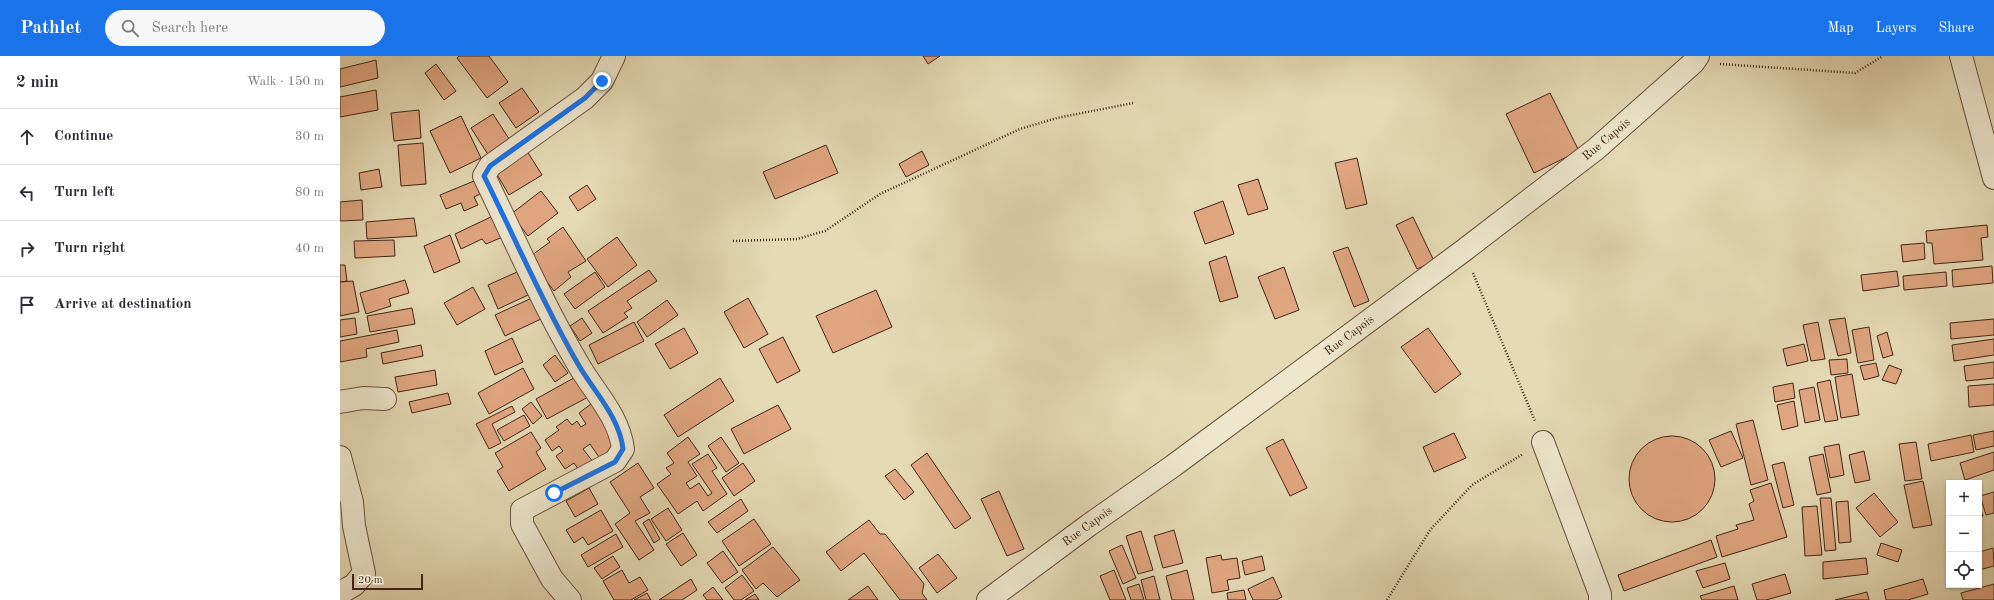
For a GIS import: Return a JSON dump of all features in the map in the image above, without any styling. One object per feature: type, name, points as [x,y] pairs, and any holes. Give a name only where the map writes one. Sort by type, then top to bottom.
[{"type":"street","points":[[570,600],[552,579],[522,524],[522,510],[615,462],[623,449],[622,439],[618,427],[574,358],[484,176],[490,166],[585,98],[602,81],[614,56]]},
{"type":"street","points":[[1961,56],[1994,178]]},
{"type":"street","name":"Rue Capois","points":[[988,600],[1083,529],[1173,466],[1463,251],[1596,149],[1696,59]]},
{"type":"street","points":[[340,402],[363,398],[385,399]]},
{"type":"street","points":[[1543,442],[1600,594],[1600,600]]},
{"type":"street","points":[[340,457],[352,502],[354,526],[364,573],[354,585],[340,593]]},
{"type":"path","points":[[1696,59],[1855,73],[1883,56]]},
{"type":"path","points":[[732,241],[797,239],[825,231],[880,194],[1020,129],[1057,118],[1133,103]]},
{"type":"path","points":[[1387,600],[1430,530],[1472,485],[1543,442],[1463,251]]},
{"type":"building","points":[[459,56],[489,56],[508,82],[487,98],[457,58]]},
{"type":"building","points":[[923,56],[940,56],[928,64]]},
{"type":"building","points":[[376,60],[378,78],[340,87],[340,69]]},
{"type":"building","points":[[436,64],[456,91],[444,100],[425,73]]},
{"type":"building","points":[[522,88],[539,112],[516,128],[499,103]]},
{"type":"building","points":[[376,90],[378,110],[340,117],[340,97]]},
{"type":"building","points":[[1550,93],[1579,151],[1534,173],[1506,114]]},
{"type":"building","points":[[419,110],[421,138],[394,141],[391,113]]},
{"type":"building","points":[[493,114],[511,142],[489,156],[471,128]]},
{"type":"building","points":[[461,116],[481,158],[450,173],[430,131]]},
{"type":"building","points":[[423,143],[426,184],[401,186],[398,145]]},
{"type":"building","points":[[826,145],[838,173],[775,199],[763,172]]},
{"type":"building","points":[[527,151],[542,175],[509,195],[495,171]]},
{"type":"building","points":[[922,151],[929,165],[906,177],[899,164]]},
{"type":"building","points":[[1357,158],[1367,204],[1346,209],[1335,163]]},
{"type":"building","points":[[379,169],[382,187],[361,190],[359,173]]},
{"type":"building","points":[[1258,179],[1268,209],[1248,215],[1238,185]]},
{"type":"building","points":[[474,181],[480,194],[474,197],[478,205],[464,211],[461,203],[446,209],[440,195]]},
{"type":"building","points":[[587,185],[596,199],[578,211],[569,197]]},
{"type":"building","points":[[541,191],[558,213],[528,236],[511,214]]},
{"type":"building","points":[[362,200],[363,220],[340,221],[340,202]]},
{"type":"building","points":[[1223,201],[1234,234],[1205,244],[1194,212]]},
{"type":"building","points":[[495,215],[505,236],[486,244],[482,239],[461,249],[455,234]]},
{"type":"building","points":[[1413,217],[1434,261],[1417,269],[1396,225]]},
{"type":"building","points":[[414,218],[417,236],[367,239],[366,222]]},
{"type":"building","points":[[1987,225],[1988,237],[1981,238],[1983,260],[1934,264],[1932,243],[1927,243],[1926,231]]},
{"type":"building","points":[[563,227],[586,261],[568,272],[571,277],[554,291],[542,275],[532,255],[550,242],[547,239]]},
{"type":"building","points":[[450,235],[460,262],[434,273],[424,246]]},
{"type":"building","points":[[617,237],[637,265],[608,287],[587,259]]},
{"type":"building","points":[[394,240],[395,256],[355,258],[354,241]]},
{"type":"building","points":[[1924,243],[1925,259],[1903,262],[1901,245]]},
{"type":"building","points":[[1348,247],[1369,301],[1354,307],[1333,252]]},
{"type":"building","points":[[1226,256],[1238,297],[1220,302],[1209,262]]},
{"type":"building","points":[[340,265],[345,265],[347,281],[340,282]]},
{"type":"building","points":[[1992,266],[1993,283],[1953,287],[1952,270]]},
{"type":"building","points":[[1284,267],[1299,310],[1275,319],[1258,277]]},
{"type":"building","points":[[649,270],[657,281],[627,301],[632,308],[624,313],[628,317],[603,333],[588,311]]},
{"type":"building","points":[[1897,271],[1899,286],[1863,291],[1861,275]]},
{"type":"building","points":[[517,272],[528,295],[498,309],[488,285]]},
{"type":"building","points":[[595,272],[605,287],[575,309],[564,294]]},
{"type":"building","points":[[1946,272],[1947,286],[1904,290],[1903,276]]},
{"type":"building","points":[[405,280],[409,293],[389,299],[391,306],[366,314],[360,293]]},
{"type":"building","points":[[353,281],[359,312],[340,316],[340,282]]},
{"type":"building","points":[[473,287],[485,309],[457,325],[444,303]]},
{"type":"building","points":[[876,290],[892,327],[833,353],[816,316]]},
{"type":"building","points":[[534,297],[543,318],[505,336],[495,315]]},
{"type":"building","points":[[748,298],[768,334],[744,348],[724,312]]},
{"type":"building","points":[[667,300],[678,315],[647,337],[637,322]]},
{"type":"building","points":[[412,308],[415,324],[370,332],[367,316]]},
{"type":"building","points":[[355,318],[357,334],[340,337],[340,320]]},
{"type":"building","points":[[582,318],[592,333],[580,341],[570,326]]},
{"type":"building","points":[[1845,318],[1851,353],[1838,356],[1829,320]]},
{"type":"building","points":[[1994,319],[1994,335],[1951,339],[1950,323]]},
{"type":"building","points":[[634,322],[644,341],[598,364],[589,345]]},
{"type":"building","points":[[1818,322],[1825,359],[1811,361],[1803,325]]},
{"type":"building","points":[[1869,327],[1874,360],[1858,363],[1852,330]]},
{"type":"building","points":[[684,328],[698,353],[670,369],[655,344]]},
{"type":"building","points":[[1428,328],[1461,374],[1435,393],[1401,347]]},
{"type":"building","points":[[397,330],[399,342],[366,349],[367,357],[340,362],[340,341]]},
{"type":"building","points":[[1887,332],[1893,355],[1883,358],[1877,336]]},
{"type":"building","points":[[783,337],[800,371],[777,383],[759,349]]},
{"type":"building","points":[[512,338],[523,362],[495,375],[485,351]]},
{"type":"building","points":[[1994,339],[1994,355],[1954,361],[1952,345]]},
{"type":"building","points":[[1804,344],[1808,361],[1787,366],[1783,349]]},
{"type":"building","points":[[421,345],[423,356],[383,364],[381,353]]},
{"type":"building","points":[[555,355],[568,373],[555,382],[543,365]]},
{"type":"building","points":[[1847,359],[1848,373],[1831,375],[1829,360]]},
{"type":"building","points":[[1994,362],[1994,378],[1966,381],[1964,366]]},
{"type":"building","points":[[1876,363],[1879,376],[1864,380],[1860,366]]},
{"type":"building","points":[[1889,365],[1902,370],[1896,384],[1882,380]]},
{"type":"building","points":[[523,368],[534,389],[489,414],[478,393]]},
{"type":"building","points":[[435,370],[437,385],[398,392],[395,377]]},
{"type":"building","points":[[581,374],[592,395],[547,419],[536,399]]},
{"type":"building","points":[[1852,374],[1859,415],[1841,418],[1835,377]]},
{"type":"building","points":[[720,378],[734,401],[678,437],[664,415]]},
{"type":"building","points":[[1830,380],[1838,420],[1825,422],[1817,383]]},
{"type":"building","points":[[1793,383],[1795,398],[1775,402],[1773,387]]},
{"type":"building","points":[[1994,384],[1994,405],[1969,407],[1968,386]]},
{"type":"building","points":[[1814,387],[1820,420],[1805,423],[1799,390]]},
{"type":"building","points":[[448,393],[451,404],[412,413],[409,402]]},
{"type":"building","points":[[1794,401],[1798,426],[1782,430],[1777,405]]},
{"type":"building","points":[[531,402],[542,416],[533,424],[522,409]]},
{"type":"building","points":[[591,404],[620,446],[601,460],[590,444],[583,449],[594,463],[581,473],[574,463],[565,469],[556,456],[563,451],[559,446],[552,451],[545,440],[559,430],[556,427],[567,419],[572,425],[577,421],[581,427],[586,424],[579,413]]},
{"type":"building","points":[[778,405],[791,429],[744,454],[731,429]]},
{"type":"building","points":[[512,406],[515,412],[492,424],[501,443],[489,449],[476,424]]},
{"type":"building","points":[[524,415],[530,426],[504,441],[497,430]]},
{"type":"building","points":[[1753,420],[1768,480],[1751,485],[1736,424]]},
{"type":"building","points":[[1731,431],[1743,458],[1721,467],[1709,440]]},
{"type":"building","points":[[1994,431],[1994,446],[1976,450],[1973,435]]},
{"type":"building","points":[[531,432],[541,448],[536,452],[546,469],[509,491],[497,471],[503,467],[495,453]]},
{"type":"building","points":[[1454,433],[1466,458],[1434,472],[1423,447]]},
{"type":"building","points":[[1971,435],[1974,452],[1931,461],[1928,444]]},
{"type":"building","points":[[1672,436],[1688,439],[1696,443],[1708,455],[1712,463],[1715,479],[1712,495],[1708,503],[1696,515],[1688,519],[1672,522],[1656,519],[1648,515],[1636,503],[1632,495],[1629,479],[1632,463],[1636,455],[1648,443],[1656,439]]},
{"type":"building","points":[[688,437],[700,454],[688,462],[697,476],[686,483],[690,489],[699,483],[708,496],[712,493],[692,464],[708,454],[717,468],[712,471],[727,494],[703,511],[697,501],[678,514],[657,484],[671,474],[666,468],[674,463],[667,453]]},
{"type":"building","points":[[721,437],[739,463],[726,472],[708,446]]},
{"type":"building","points":[[1283,439],[1307,488],[1290,496],[1266,448]]},
{"type":"building","points":[[1916,442],[1922,479],[1905,481],[1899,444]]},
{"type":"building","points":[[1839,444],[1844,475],[1830,478],[1824,447]]},
{"type":"building","points":[[1864,451],[1870,480],[1855,483],[1849,455]]},
{"type":"building","points":[[1994,452],[1994,470],[1965,480],[1960,463]]},
{"type":"building","points":[[927,453],[971,518],[955,529],[911,465]]},
{"type":"building","points":[[1823,454],[1831,492],[1817,495],[1809,457]]},
{"type":"building","points":[[1784,462],[1794,505],[1783,508],[1772,465]]},
{"type":"building","points":[[638,463],[654,488],[640,497],[650,513],[635,521],[654,550],[639,560],[615,524],[630,513],[610,482]]},
{"type":"building","points":[[743,463],[755,481],[734,496],[722,478]]},
{"type":"building","points":[[895,469],[914,492],[904,500],[885,476]]},
{"type":"building","points":[[1923,481],[1932,525],[1913,528],[1904,485]]},
{"type":"building","points":[[1771,483],[1787,537],[1722,557],[1716,536],[1738,529],[1736,525],[1754,520],[1749,504],[1754,501],[1750,490]]},
{"type":"building","points":[[589,488],[598,504],[575,517],[566,501]]},
{"type":"building","points":[[999,491],[1024,549],[1007,556],[981,499]]},
{"type":"building","points":[[1994,492],[1994,513],[1986,515],[1982,502],[1982,495]]},
{"type":"building","points":[[1874,493],[1898,522],[1880,537],[1856,508]]},
{"type":"building","points":[[1820,498],[1831,498],[1836,550],[1825,551]]},
{"type":"building","points":[[741,499],[748,511],[717,533],[708,522]]},
{"type":"building","points":[[1848,501],[1851,542],[1839,543],[1836,502]]},
{"type":"building","points":[[1817,506],[1822,555],[1805,556],[1802,507]]},
{"type":"building","points":[[668,508],[682,530],[666,541],[651,519]]},
{"type":"building","points":[[601,510],[613,531],[588,545],[583,537],[574,543],[566,530]]},
{"type":"building","points":[[649,519],[660,539],[654,543],[643,523]]},
{"type":"building","points":[[754,519],[771,544],[739,566],[722,541]]},
{"type":"building","points":[[869,520],[880,534],[885,534],[924,584],[922,593],[927,600],[900,600],[864,553],[841,571],[826,552]]},
{"type":"building","points":[[1174,530],[1183,563],[1163,568],[1154,536]]},
{"type":"building","points":[[1141,531],[1153,570],[1138,574],[1126,536]]},
{"type":"building","points":[[683,533],[697,555],[681,566],[666,544]]},
{"type":"building","points":[[616,534],[623,547],[588,567],[581,555]]},
{"type":"building","points":[[1711,540],[1717,557],[1624,591],[1618,575]]},
{"type":"building","points":[[1881,543],[1902,550],[1898,562],[1877,555]]},
{"type":"building","points":[[1122,545],[1136,578],[1123,584],[1109,551]]},
{"type":"building","points":[[773,547],[800,580],[777,597],[763,583],[756,589],[742,570]]},
{"type":"building","points":[[1993,548],[1994,566],[1982,569],[1982,551]]},
{"type":"building","points":[[723,551],[738,572],[722,583],[707,563]]},
{"type":"building","points":[[938,554],[957,578],[937,593],[919,568]]},
{"type":"building","points":[[1221,555],[1222,560],[1237,558],[1240,578],[1227,580],[1229,590],[1212,593],[1206,558]]},
{"type":"building","points":[[613,556],[620,567],[602,579],[594,568]]},
{"type":"building","points":[[1262,556],[1265,570],[1245,575],[1242,561]]},
{"type":"building","points":[[1866,558],[1868,574],[1823,579],[1823,562]]},
{"type":"building","points":[[1725,563],[1730,579],[1703,588],[1696,571]]},
{"type":"building","points":[[622,570],[629,583],[640,577],[648,590],[631,600],[614,600],[603,581]]},
{"type":"building","points":[[1114,570],[1126,600],[1110,600],[1100,576]]},
{"type":"building","points":[[1187,570],[1194,600],[1172,600],[1166,576]]},
{"type":"building","points":[[1785,574],[1791,593],[1766,600],[1757,600],[1752,584]]},
{"type":"building","points":[[742,575],[754,591],[741,600],[734,600],[725,588]]},
{"type":"building","points":[[1154,576],[1160,600],[1146,600],[1141,580]]},
{"type":"building","points":[[1273,577],[1282,597],[1276,600],[1253,600],[1248,589]]},
{"type":"building","points":[[691,579],[697,590],[682,600],[659,600]]},
{"type":"building","points":[[1923,579],[1928,594],[1908,600],[1886,600],[1884,590]]},
{"type":"building","points":[[1139,584],[1144,600],[1131,600],[1127,588]]},
{"type":"building","points":[[1994,584],[1994,600],[1963,600],[1961,593]]},
{"type":"building","points":[[868,586],[878,600],[848,600]]},
{"type":"building","points":[[1734,586],[1738,600],[1702,600],[1700,596]]},
{"type":"building","points":[[713,587],[723,600],[707,600],[703,595]]},
{"type":"building","points":[[1244,590],[1246,600],[1228,600],[1227,593]]},
{"type":"building","points":[[1867,592],[1869,600],[1835,600]]},
{"type":"building","points":[[647,593],[651,600],[634,600]]},
{"type":"building","points":[[755,594],[759,600],[745,600]]},
{"type":"route","points":[[554,493],[615,462],[623,449],[622,439],[618,427],[578,364],[484,176],[490,166],[536,135],[585,98],[602,81]]}]
